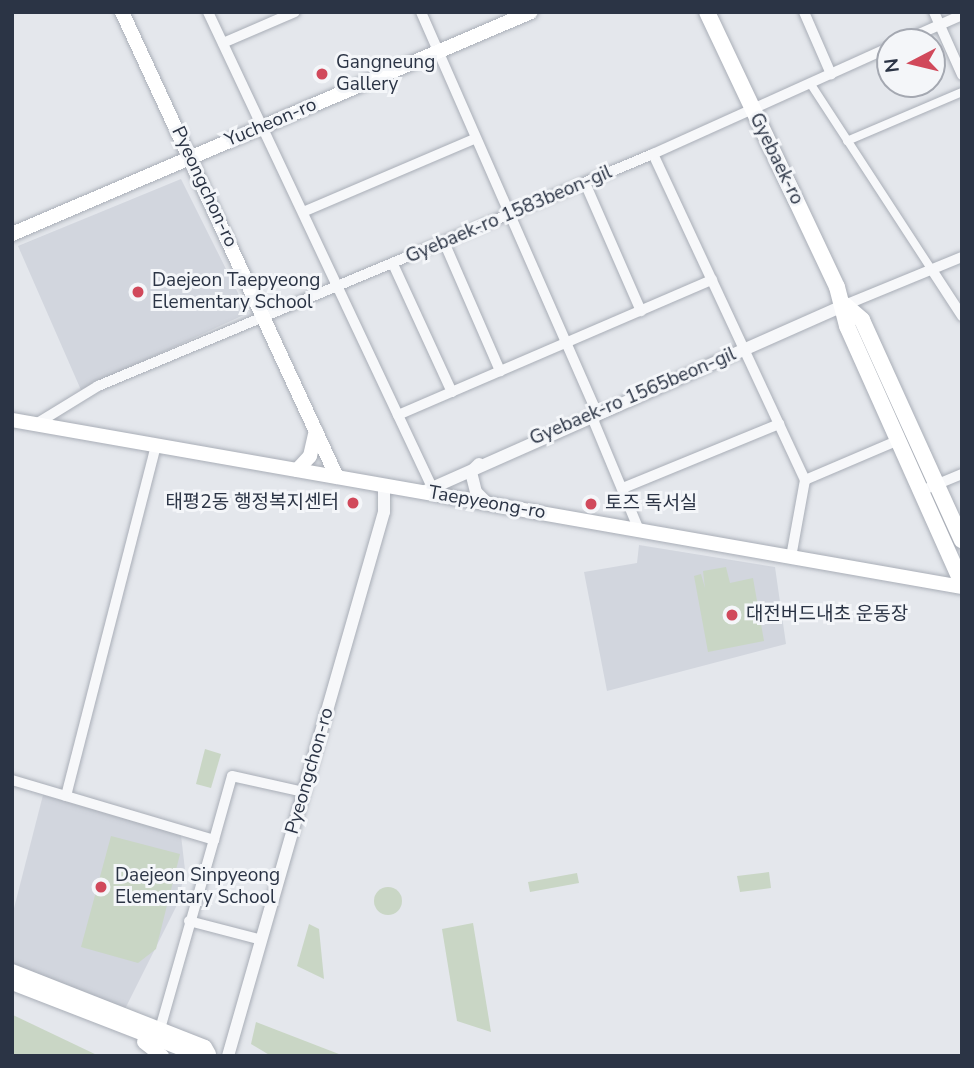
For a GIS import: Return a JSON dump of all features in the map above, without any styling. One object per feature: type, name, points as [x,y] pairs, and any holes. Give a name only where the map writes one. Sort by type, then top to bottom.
[{"type":"main road","name":"Pyeongchon-ro","points":[[122,12],[337,477]]},
{"type":"main road","name":"Yucheon-ro","points":[[12,234],[531,12]]},
{"type":"main road","name":"Gyebaek-ro","points":[[707,12],[845,305],[847,326],[962,585]]},
{"type":"main road","name":"Gyebaek-ro","points":[[845,305],[862,320],[962,540]]},
{"type":"main road","name":"Taepyeong-ro","points":[[12,420],[384,485],[427,489],[487,503],[962,585]]},
{"type":"main road","points":[[297,470],[310,456],[316,431]]},
{"type":"main road","points":[[12,971],[160,1030],[207,1055]]},
{"type":"main road","points":[[12,984],[125,1030],[207,1055]]},
{"type":"main road","points":[[125,1030],[162,1056]]},
{"type":"street","points":[[208,12],[398,415],[427,489]]},
{"type":"street","points":[[223,43],[295,12]]},
{"type":"street","points":[[421,12],[507,215],[596,411],[594,422],[639,530]]},
{"type":"street","points":[[804,12],[831,74]]},
{"type":"street","points":[[934,12],[962,75]]},
{"type":"street","points":[[932,28],[962,15]]},
{"type":"street","name":"Gyebaek-ro 1583beon-gil","points":[[36,424],[98,386],[653,154],[876,53]]},
{"type":"street","points":[[810,83],[962,316]]},
{"type":"street","points":[[848,141],[962,92]]},
{"type":"street","points":[[303,212],[474,139]]},
{"type":"street","points":[[653,154],[805,480],[791,557]]},
{"type":"street","points":[[585,183],[641,311]]},
{"type":"street","points":[[444,242],[500,371]]},
{"type":"street","points":[[845,305],[962,257]]},
{"type":"street","points":[[393,264],[452,392]]},
{"type":"street","points":[[398,415],[712,280]]},
{"type":"street","name":"Gyebaek-ro 1565beon-gil","points":[[427,489],[596,411],[845,305]]},
{"type":"street","points":[[623,488],[779,424]]},
{"type":"street","points":[[805,480],[899,440]]},
{"type":"street","points":[[66,796],[156,445]]},
{"type":"street","points":[[479,464],[471,471],[476,492],[487,503]]},
{"type":"street","points":[[921,491],[962,474]]},
{"type":"street","name":"Pyeongchon-ro","points":[[228,1056],[384,512],[384,485]]},
{"type":"street","points":[[160,1030],[232,776],[304,792]]},
{"type":"street","points":[[12,780],[214,840]]},
{"type":"street","points":[[189,921],[261,940]]},
{"type":"shaded area","name":"Daejeon Taepyeong Elementary School","points":[[181,179],[248,313],[81,390],[18,246]]},
{"type":"shaded area","points":[[639,545],[775,567],[786,644],[607,691],[584,572],[637,563]]},
{"type":"shaded area","name":"Daejeon Sinpyeong Elementary School","points":[[43,795],[181,835],[185,870],[178,903],[125,1009],[12,966],[12,916]]},
{"type":"green space","name":"대전버드내초 운동장","points":[[726,567],[730,583],[753,578],[764,641],[708,652],[694,576],[701,574],[705,588],[703,571]]},
{"type":"green space","points":[[205,749],[221,754],[211,788],[196,784]]},
{"type":"green space","points":[[111,836],[180,854],[156,949],[138,963],[81,947]]},
{"type":"green space","points":[[769,872],[771,888],[740,892],[737,876]]},
{"type":"green space","points":[[577,873],[579,883],[530,892],[528,882]]},
{"type":"green space","points":[[388,887],[398,891],[402,901],[398,911],[388,915],[378,911],[374,901],[378,891]]},
{"type":"green space","points":[[473,923],[491,1032],[457,1021],[442,929]]},
{"type":"green space","points":[[309,924],[319,929],[324,979],[297,966]]},
{"type":"green space","points":[[13,1015],[99,1056],[12,1056]]},
{"type":"green space","points":[[256,1022],[344,1056],[271,1056],[251,1044]]},
{"type":"place","name":"Gangneung Gallery","points":[[322,74]]},
{"type":"place","name":"Daejeon Taepyeong Elementary School","points":[[138,292]]},
{"type":"place","name":"태평2동 행정복지센터","points":[[353,503]]},
{"type":"place","name":"토즈 독서실","points":[[591,504]]},
{"type":"place","name":"대전버드내초 운동장","points":[[732,615]]},
{"type":"place","name":"Daejeon Sinpyeong Elementary School","points":[[101,887]]}]
